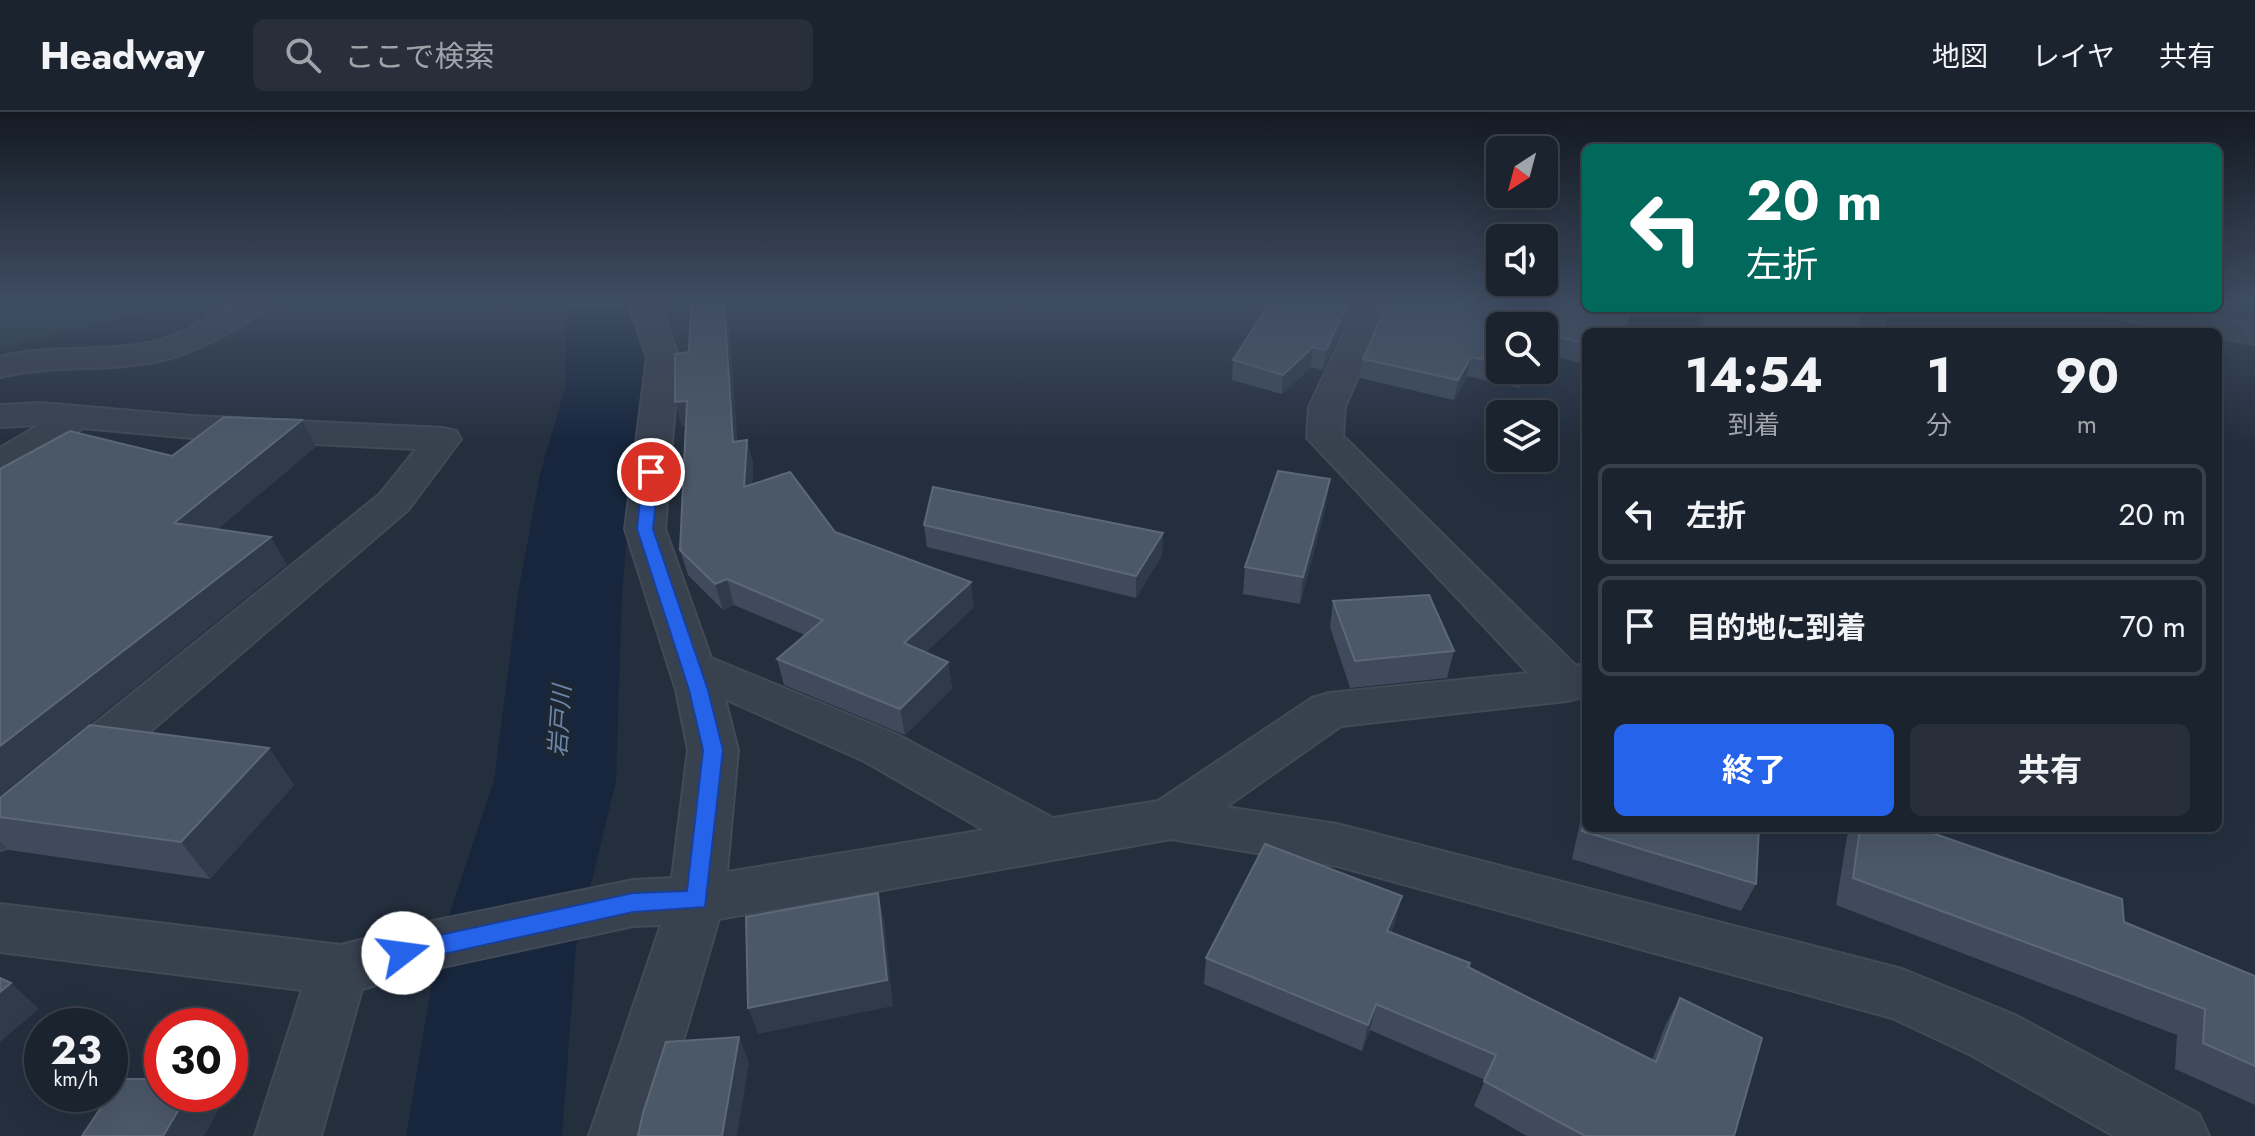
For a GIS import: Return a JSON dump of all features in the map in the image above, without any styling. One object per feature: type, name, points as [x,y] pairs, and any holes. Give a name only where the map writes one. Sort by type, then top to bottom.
[{"type":"street","points":[[0,367],[31,357],[142,354],[167,349]]},
{"type":"street","points":[[622,1136],[697,900],[713,750],[692,668],[645,529],[663,357],[660,349]]},
{"type":"street","points":[[1353,349],[1327,407],[1325,438],[1577,682]]},
{"type":"street","points":[[0,385],[46,394],[77,417]]},
{"type":"street","points":[[0,416],[77,417],[192,427],[443,439],[394,502],[0,829]]},
{"type":"street","points":[[0,464],[77,417]]},
{"type":"street","points":[[692,668],[774,700],[881,748],[1047,840]]},
{"type":"street","points":[[1171,819],[1329,710],[1577,682]]},
{"type":"street","points":[[0,928],[341,970],[433,945],[633,903],[697,900],[1171,819],[1337,845],[1902,995],[1993,1035],[2176,1136]]},
{"type":"street","points":[[288,1136],[328,999],[341,970]]},
{"type":"building","points":[[689,349],[727,349],[733,442],[747,440],[744,487],[790,472],[835,532],[971,582],[904,643],[948,662],[900,709],[777,659],[823,620],[727,579],[715,584],[680,550],[687,401],[675,402],[675,354],[689,352]]},
{"type":"building","points":[[1240,349],[1311,349],[1283,375],[1233,360]]},
{"type":"building","points":[[1367,349],[1486,349],[1486,360],[1471,357],[1458,380],[1363,359]]},
{"type":"building","points":[[224,417],[302,420],[174,523],[271,537],[0,746],[0,469],[70,431],[172,456]]},
{"type":"building","points":[[1278,471],[1330,479],[1303,577],[1245,567]]},
{"type":"building","points":[[933,487],[1163,533],[1136,576],[924,525]]},
{"type":"building","points":[[1429,595],[1454,651],[1355,661],[1333,601]]},
{"type":"building","points":[[90,725],[269,748],[181,842],[0,817],[0,798]]},
{"type":"building","points":[[1585,832],[1759,832],[1756,884]]},
{"type":"building","points":[[1859,832],[1929,832],[2122,899],[2124,922],[2255,976],[2255,1066],[2203,1043],[2205,1009],[1853,878]]},
{"type":"building","points":[[1265,844],[1402,896],[1387,931],[1470,963],[1468,967],[1656,1062],[1680,998],[1762,1038],[1734,1136],[1585,1136],[1484,1081],[1496,1055],[1376,1004],[1368,1025],[1206,958]]},
{"type":"building","points":[[878,893],[887,980],[748,1008],[746,917]]},
{"type":"building","points":[[0,978],[11,983],[0,992]]},
{"type":"building","points":[[739,1037],[722,1136],[638,1136],[666,1042]]},
{"type":"building","points":[[128,1079],[144,1079],[144,1112],[177,1112],[163,1136],[82,1136],[98,1112],[128,1112]]},
{"type":"waterway","name":"岩戸川","points":[[484,1136],[507,947],[555,781],[570,594],[586,474],[606,388],[605,349]]},
{"type":"route","points":[[403,953],[633,903],[697,900],[713,750],[699,690],[645,529],[651,472]]}]
